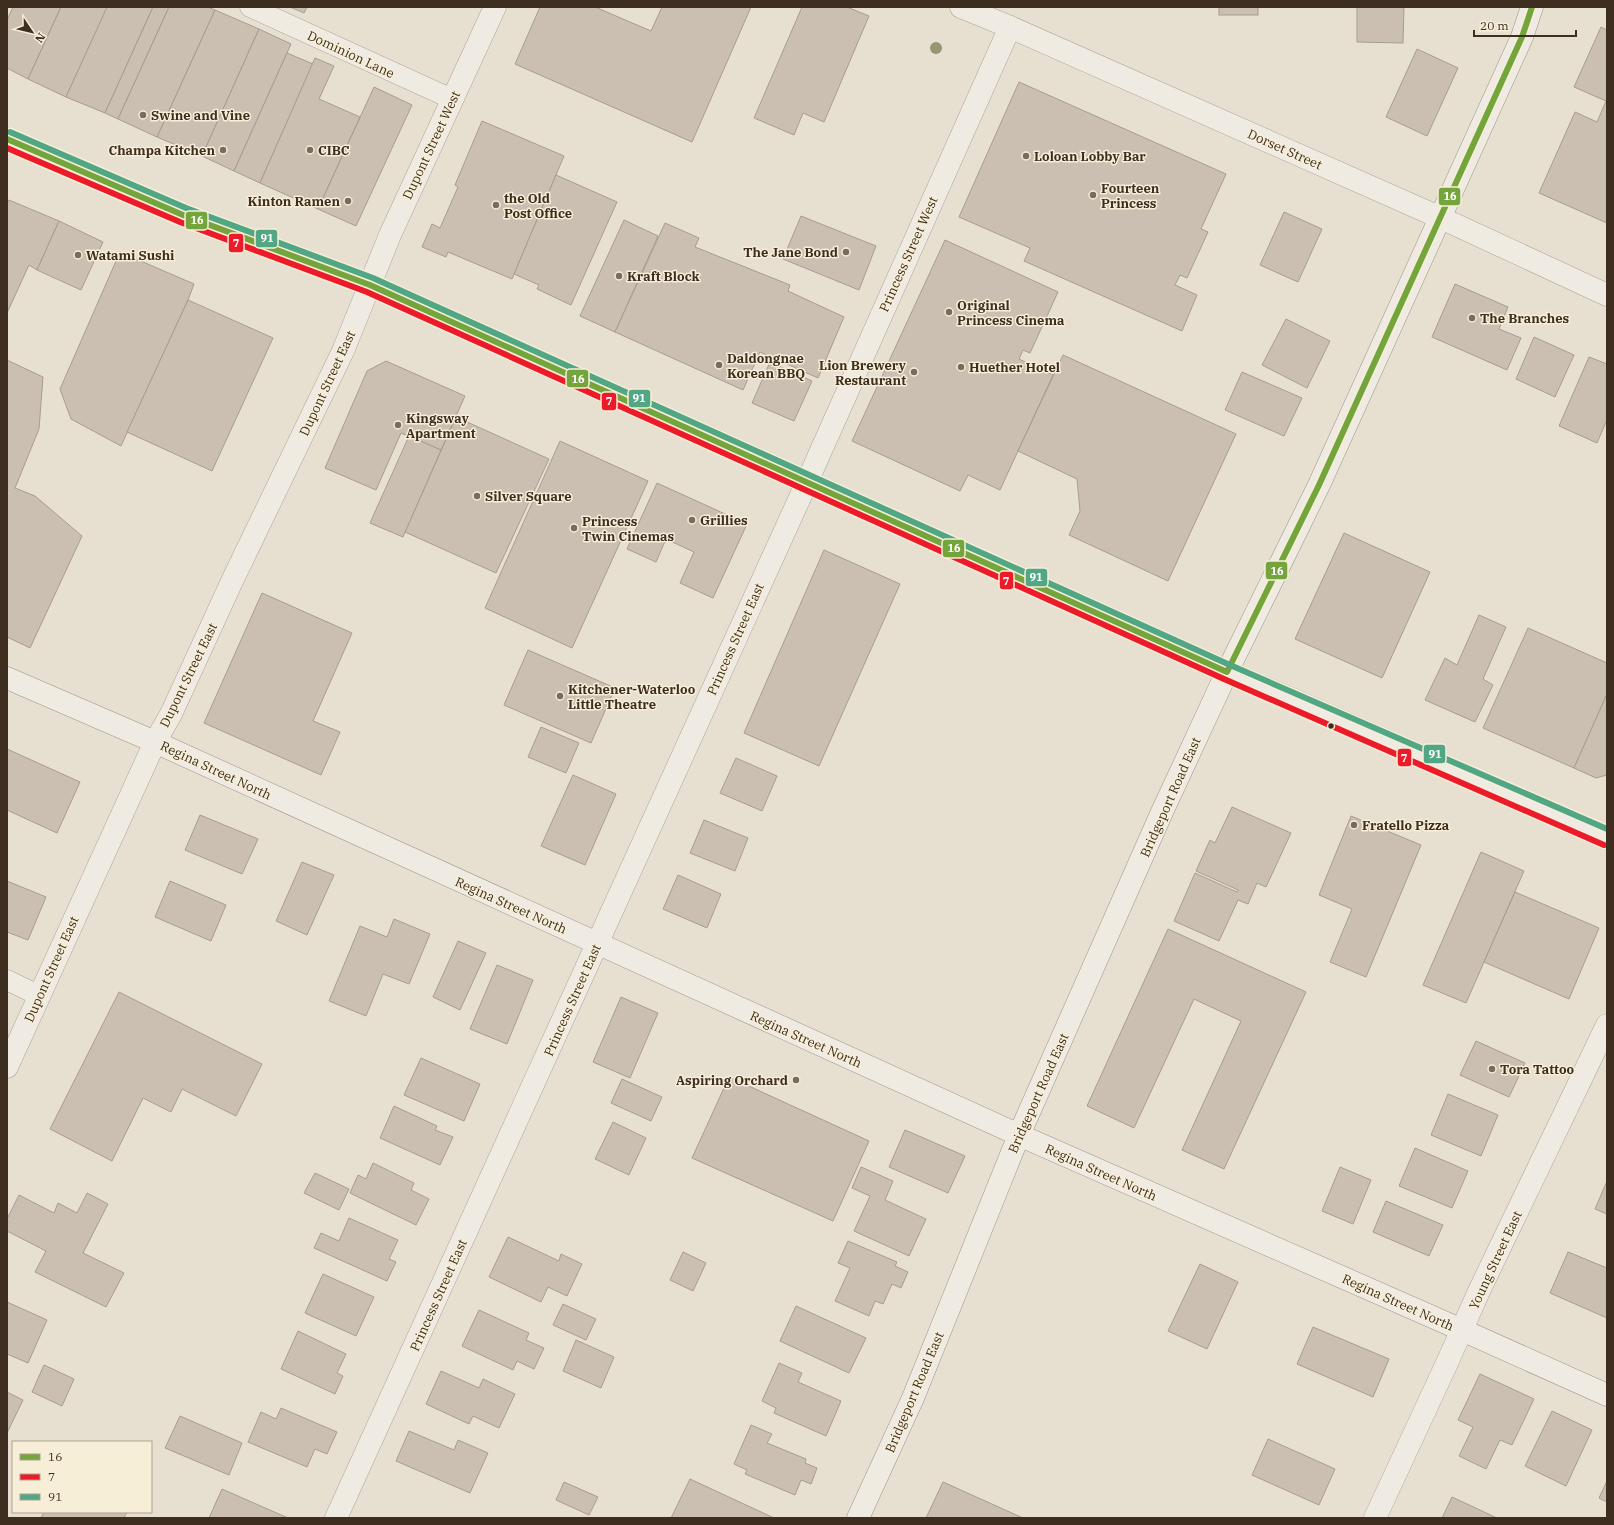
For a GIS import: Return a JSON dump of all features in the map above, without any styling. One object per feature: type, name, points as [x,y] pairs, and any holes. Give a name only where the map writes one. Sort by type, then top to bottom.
[{"type":"street","name":"Dupont Street West","points":[[370,285],[390,234],[496,7]]},
{"type":"street","name":"Dorset Street","points":[[961,7],[1010,27],[1441,218],[1607,295]]},
{"type":"street","name":"Bridgeport Road East","points":[[858,1518],[913,1398],[1019,1135],[1162,812],[1227,672],[1315,492],[1441,218],[1522,36],[1532,7]]},
{"type":"street","name":"Princess Street West","points":[[807,482],[1010,27]]},
{"type":"street","points":[[7,139],[183,215],[370,285],[1227,672],[1607,838]]},
{"type":"street","name":"Dupont Street East","points":[[7,1067],[155,742],[171,714],[236,572],[343,351],[370,285]]},
{"type":"street","name":"Princess Street East","points":[[336,1518],[807,482]]},
{"type":"street","name":"Regina Street North","points":[[7,678],[155,742],[1019,1135],[1607,1395]]},
{"type":"street","name":"Young Street East","points":[[1375,1518],[1480,1289],[1607,1025]]},
{"type":"lane","name":"Dominion Lane","points":[[250,7],[452,99]]},
{"type":"lane","points":[[7,980],[40,996]]},
{"type":"building","points":[[13,7],[61,7],[28,79],[7,68],[7,20]]},
{"type":"building","points":[[61,7],[108,7],[66,97],[28,79]]},
{"type":"building","points":[[107,7],[153,7],[105,113],[66,97]]},
{"type":"building","points":[[153,7],[169,7],[118,119],[105,113]]},
{"type":"building","points":[[169,7],[208,7],[215,10],[157,137],[118,119]]},
{"type":"building","points":[[290,7],[307,7],[304,13]]},
{"type":"building","points":[[540,7],[595,7],[651,31],[662,7],[751,7],[692,142],[515,64]]},
{"type":"building","points":[[802,7],[847,7],[869,16],[824,122],[803,113],[794,135],[754,118]]},
{"type":"building","points":[[1219,7],[1258,7],[1258,15],[1219,15]]},
{"type":"building","points":[[1357,7],[1404,7],[1403,43],[1357,42]]},
{"type":"building","points":[[215,10],[259,29],[202,156],[157,137]]},
{"type":"building","points":[[1601,27],[1607,30],[1607,223],[1539,193],[1575,112],[1597,122],[1606,101],[1574,87]]},
{"type":"building","points":[[259,29],[291,44],[234,171],[202,156]]},
{"type":"building","points":[[1417,49],[1458,68],[1427,136],[1386,117]]},
{"type":"building","points":[[287,53],[313,64],[260,183],[234,171]]},
{"type":"building","name":"CIBC","points":[[315,58],[334,66],[319,99],[360,117],[318,209],[260,183]]},
{"type":"building","name":"Fourteen Princess","points":[[1019,82],[1226,174],[1201,229],[1208,232],[1187,278],[1180,275],[1175,285],[1197,295],[1182,331],[1024,261],[1030,248],[959,217]]},
{"type":"building","points":[[374,87],[412,105],[356,226],[318,209]]},
{"type":"building","name":"the Old Post Office","points":[[482,121],[564,156],[512,279],[448,252],[446,257],[422,247],[432,224],[440,228],[458,187],[455,185]]},
{"type":"building","points":[[556,175],[617,202],[571,305],[537,289],[539,285],[514,274]]},
{"type":"building","points":[[9,200],[59,221],[37,270],[29,265],[7,313],[7,204]]},
{"type":"building","points":[[1284,212],[1322,229],[1298,282],[1260,265]]},
{"type":"building","points":[[801,216],[876,246],[859,290],[783,259]]},
{"type":"building","name":"Kraft Block","points":[[624,220],[658,236],[615,332],[580,316]]},
{"type":"building","points":[[59,221],[103,242],[81,290],[37,270]]},
{"type":"building","points":[[665,223],[699,238],[695,247],[790,285],[788,291],[844,317],[818,378],[760,352],[743,390],[615,332]]},
{"type":"building","name":"Huether Hotel","points":[[945,240],[1058,292],[1030,353],[1023,350],[1019,359],[1053,375],[1000,490],[968,475],[960,491],[852,441]]},
{"type":"building","points":[[120,252],[194,284],[121,446],[71,419],[60,389]]},
{"type":"building","name":"The Branches","points":[[1455,284],[1508,307],[1499,329],[1521,338],[1507,370],[1432,337]]},
{"type":"building","points":[[188,300],[273,338],[212,471],[127,432]]},
{"type":"building","points":[[1286,319],[1330,341],[1307,388],[1262,365]]},
{"type":"building","points":[[1534,337],[1574,355],[1555,397],[1516,379]]},
{"type":"building","points":[[1063,355],[1236,434],[1168,581],[1069,535],[1080,511],[1077,479],[1018,451]]},
{"type":"building","points":[[1589,357],[1607,364],[1607,420],[1597,443],[1559,426]]},
{"type":"building","points":[[7,360],[43,377],[39,429],[15,488],[35,496],[82,536],[30,648],[7,637]]},
{"type":"building","name":"Kingsway Apartment","points":[[386,361],[465,396],[441,450],[401,433],[376,490],[325,468],[367,371]]},
{"type":"building","points":[[770,362],[812,381],[794,421],[752,403]]},
{"type":"building","points":[[1242,372],[1302,398],[1284,436],[1225,410]]},
{"type":"building","name":"Silver Square","points":[[456,417],[549,459],[496,573],[405,532]]},
{"type":"building","points":[[409,436],[441,450],[403,537],[370,523]]},
{"type":"building","name":"Princess Twin Cinemas","points":[[560,441],[648,481],[572,648],[485,608]]},
{"type":"building","points":[[657,483],[747,524],[713,598],[680,583],[694,552],[666,539],[656,562],[627,549]]},
{"type":"building","points":[[1344,533],[1430,572],[1382,678],[1295,639]]},
{"type":"building","points":[[824,550],[900,584],[819,766],[744,733]]},
{"type":"building","points":[[262,593],[352,633],[313,721],[340,732],[321,775],[204,723]]},
{"type":"building","points":[[1479,615],[1506,627],[1483,679],[1493,685],[1475,722],[1425,700],[1445,658],[1457,665]]},
{"type":"building","points":[[1528,628],[1607,663],[1607,694],[1574,768],[1483,728]]},
{"type":"building","name":"Kitchener-Waterloo Little Theatre","points":[[528,650],[615,688],[591,743],[504,705]]},
{"type":"building","points":[[1607,694],[1607,775],[1596,778],[1574,768]]},
{"type":"building","points":[[541,727],[579,743],[566,773],[528,757]]},
{"type":"building","points":[[7,749],[80,782],[57,833],[7,810]]},
{"type":"building","points":[[736,758],[777,776],[762,811],[720,793]]},
{"type":"building","points":[[573,775],[616,794],[585,865],[541,846]]},
{"type":"building","points":[[1232,807],[1291,833],[1266,887],[1257,883],[1248,904],[1238,900],[1219,941],[1174,921],[1195,873],[1237,892],[1238,890],[1196,871],[1210,840],[1215,843]]},
{"type":"building","points":[[200,815],[258,839],[242,874],[185,850]]},
{"type":"building","points":[[1351,816],[1421,845],[1366,977],[1330,962],[1352,909],[1319,895]]},
{"type":"building","points":[[704,820],[748,838],[735,871],[690,853]]},
{"type":"building","points":[[1481,852],[1524,871],[1466,1003],[1423,985]]},
{"type":"building","points":[[302,862],[334,875],[307,935],[276,921]]},
{"type":"building","points":[[678,875],[721,894],[707,928],[663,909]]},
{"type":"building","points":[[7,881],[46,897],[28,940],[7,932]]},
{"type":"building","points":[[170,881],[226,905],[211,941],[155,917]]},
{"type":"building","points":[[1515,892],[1599,928],[1569,999],[1484,962]]},
{"type":"building","points":[[394,919],[430,934],[409,984],[383,974],[366,1016],[329,1001],[360,926],[387,937]]},
{"type":"building","points":[[1168,929],[1306,992],[1224,1169],[1182,1150],[1241,1021],[1194,999],[1134,1128],[1087,1106]]},
{"type":"building","points":[[458,941],[486,953],[460,1010],[433,997]]},
{"type":"building","points":[[497,965],[533,980],[507,1044],[470,1029]]},
{"type":"building","points":[[119,992],[262,1064],[236,1116],[182,1089],[171,1112],[143,1098],[112,1161],[50,1129]]},
{"type":"building","points":[[621,997],[658,1013],[630,1078],[593,1062]]},
{"type":"building","name":"Tora Tattoo","points":[[1476,1041],[1525,1063],[1509,1097],[1460,1075]]},
{"type":"building","points":[[421,1058],[480,1084],[464,1121],[404,1095]]},
{"type":"building","points":[[729,1077],[869,1141],[833,1221],[692,1158]]},
{"type":"building","points":[[622,1079],[662,1097],[651,1121],[611,1103]]},
{"type":"building","points":[[1448,1094],[1498,1115],[1481,1156],[1431,1135]]},
{"type":"building","points":[[394,1106],[437,1126],[435,1130],[453,1137],[440,1165],[380,1138]]},
{"type":"building","points":[[613,1122],[646,1138],[629,1175],[595,1159]]},
{"type":"building","points":[[905,1130],[965,1156],[948,1193],[889,1167]]},
{"type":"building","points":[[1415,1148],[1468,1171],[1452,1208],[1399,1186]]},
{"type":"building","points":[[373,1163],[414,1183],[411,1190],[429,1199],[416,1225],[350,1193],[358,1175],[366,1179]]},
{"type":"building","points":[[861,1167],[893,1181],[885,1200],[926,1219],[909,1256],[854,1231],[870,1196],[852,1188]]},
{"type":"building","points":[[1340,1167],[1371,1180],[1353,1224],[1322,1211]]},
{"type":"building","points":[[315,1173],[349,1189],[339,1210],[304,1193]]},
{"type":"building","points":[[1607,1181],[1607,1214],[1595,1209]]},
{"type":"building","points":[[87,1193],[108,1204],[83,1253],[124,1273],[106,1307],[35,1272],[46,1251],[7,1231],[7,1219],[19,1195],[54,1213],[58,1203],[77,1213]]},
{"type":"building","points":[[1386,1201],[1443,1225],[1429,1256],[1373,1232]]},
{"type":"building","points":[[349,1218],[398,1240],[389,1259],[396,1262],[387,1281],[314,1248],[321,1233],[339,1241]]},
{"type":"building","points":[[508,1237],[559,1261],[561,1254],[582,1264],[567,1296],[548,1287],[541,1302],[489,1277]]},
{"type":"building","points":[[848,1241],[897,1262],[895,1266],[908,1272],[901,1288],[892,1284],[883,1304],[875,1301],[869,1316],[835,1301],[850,1268],[838,1263]]},
{"type":"building","points":[[683,1252],[706,1263],[693,1291],[670,1280]]},
{"type":"building","points":[[1568,1252],[1607,1268],[1607,1318],[1550,1293]]},
{"type":"building","points":[[1200,1264],[1238,1282],[1207,1349],[1168,1331]]},
{"type":"building","points":[[323,1274],[374,1297],[356,1336],[305,1313]]},
{"type":"building","points":[[7,1302],[47,1320],[28,1363],[7,1354]]},
{"type":"building","points":[[563,1304],[596,1319],[586,1340],[553,1325]]},
{"type":"building","points":[[796,1306],[866,1338],[849,1373],[780,1341]]},
{"type":"building","points":[[479,1310],[529,1333],[526,1340],[544,1348],[534,1369],[517,1361],[513,1370],[462,1346]]},
{"type":"building","points":[[1313,1327],[1389,1359],[1373,1397],[1297,1364]]},
{"type":"building","points":[[298,1331],[346,1354],[337,1373],[343,1376],[335,1394],[281,1369]]},
{"type":"building","points":[[576,1340],[614,1357],[601,1388],[563,1371]]},
{"type":"building","points":[[779,1363],[802,1373],[798,1382],[841,1401],[826,1436],[774,1413],[776,1408],[762,1401]]},
{"type":"building","points":[[44,1365],[74,1379],[62,1406],[32,1392]]},
{"type":"building","points":[[441,1371],[479,1388],[483,1379],[515,1394],[499,1428],[473,1416],[469,1424],[426,1404]]},
{"type":"building","points":[[1480,1374],[1534,1399],[1512,1445],[1500,1440],[1486,1469],[1459,1456],[1473,1427],[1458,1420]]},
{"type":"building","points":[[7,1392],[23,1400],[7,1433]]},
{"type":"building","points":[[281,1408],[337,1432],[327,1454],[315,1449],[307,1467],[248,1442],[261,1412],[276,1419]]},
{"type":"building","points":[[1552,1411],[1592,1430],[1566,1486],[1525,1466]]},
{"type":"building","points":[[180,1416],[242,1443],[229,1475],[165,1448]]},
{"type":"building","points":[[751,1425],[772,1434],[767,1443],[806,1459],[805,1463],[817,1468],[811,1484],[801,1480],[795,1495],[745,1474],[747,1470],[734,1464]]},
{"type":"building","points":[[409,1431],[454,1450],[458,1440],[488,1453],[470,1493],[396,1461]]},
{"type":"building","points":[[1268,1439],[1335,1469],[1319,1505],[1252,1475]]},
{"type":"building","points":[[690,1479],[774,1518],[671,1518]]},
{"type":"building","points":[[1607,1481],[1607,1502],[1599,1498]]},
{"type":"building","points":[[564,1482],[598,1497],[589,1515],[556,1500]]},
{"type":"building","points":[[943,1482],[1023,1518],[926,1518]]},
{"type":"building","points":[[222,1489],[288,1518],[209,1518]]},
{"type":"building","points":[[1452,1497],[1497,1518],[1442,1518]]},
{"type":"building","points":[[44,1513],[126,1513],[124,1518],[41,1518]]},
{"type":"transit line","name":"16","points":[[7,139],[183,215],[370,285],[1227,672],[1319,485],[1522,37],[1532,7]]},
{"type":"transit line","name":"91","points":[[10,132],[186,208],[373,278],[1230,665],[1607,829]]},
{"type":"transit line","name":"7","points":[[7,148],[180,222],[367,292],[1224,679],[1604,845]]},
{"type":"place","name":"Swine and Vine","points":[[143,115]]},
{"type":"place","name":"Champa Kitchen","points":[[223,150]]},
{"type":"place","name":"CIBC","points":[[310,150]]},
{"type":"place","name":"Loloan Lobby Bar","points":[[1026,156]]},
{"type":"place","name":"Fourteen Princess","points":[[1093,195]]},
{"type":"place","name":"Kinton Ramen","points":[[348,201]]},
{"type":"place","name":"the Old Post Office","points":[[496,205]]},
{"type":"place","name":"The Jane Bond","points":[[846,252]]},
{"type":"place","name":"Watami Sushi","points":[[78,255]]},
{"type":"place","name":"Kraft Block","points":[[619,276]]},
{"type":"place","name":"Original Princess Cinema","points":[[949,312]]},
{"type":"place","name":"The Branches","points":[[1472,318]]},
{"type":"place","name":"Daldongnae Korean BBQ","points":[[719,365]]},
{"type":"place","name":"Huether Hotel","points":[[961,367]]},
{"type":"place","name":"Lion Brewery Restaurant","points":[[914,372]]},
{"type":"place","name":"Kingsway Apartment","points":[[398,425]]},
{"type":"place","name":"Silver Square","points":[[477,496]]},
{"type":"place","name":"Grillies","points":[[692,520]]},
{"type":"place","name":"Princess Twin Cinemas","points":[[574,528]]},
{"type":"place","name":"Kitchener-Waterloo Little Theatre","points":[[560,696]]},
{"type":"place","name":"Fratello Pizza","points":[[1354,825]]},
{"type":"place","name":"Tora Tattoo","points":[[1492,1069]]},
{"type":"place","name":"Aspiring Orchard","points":[[796,1080]]}]
